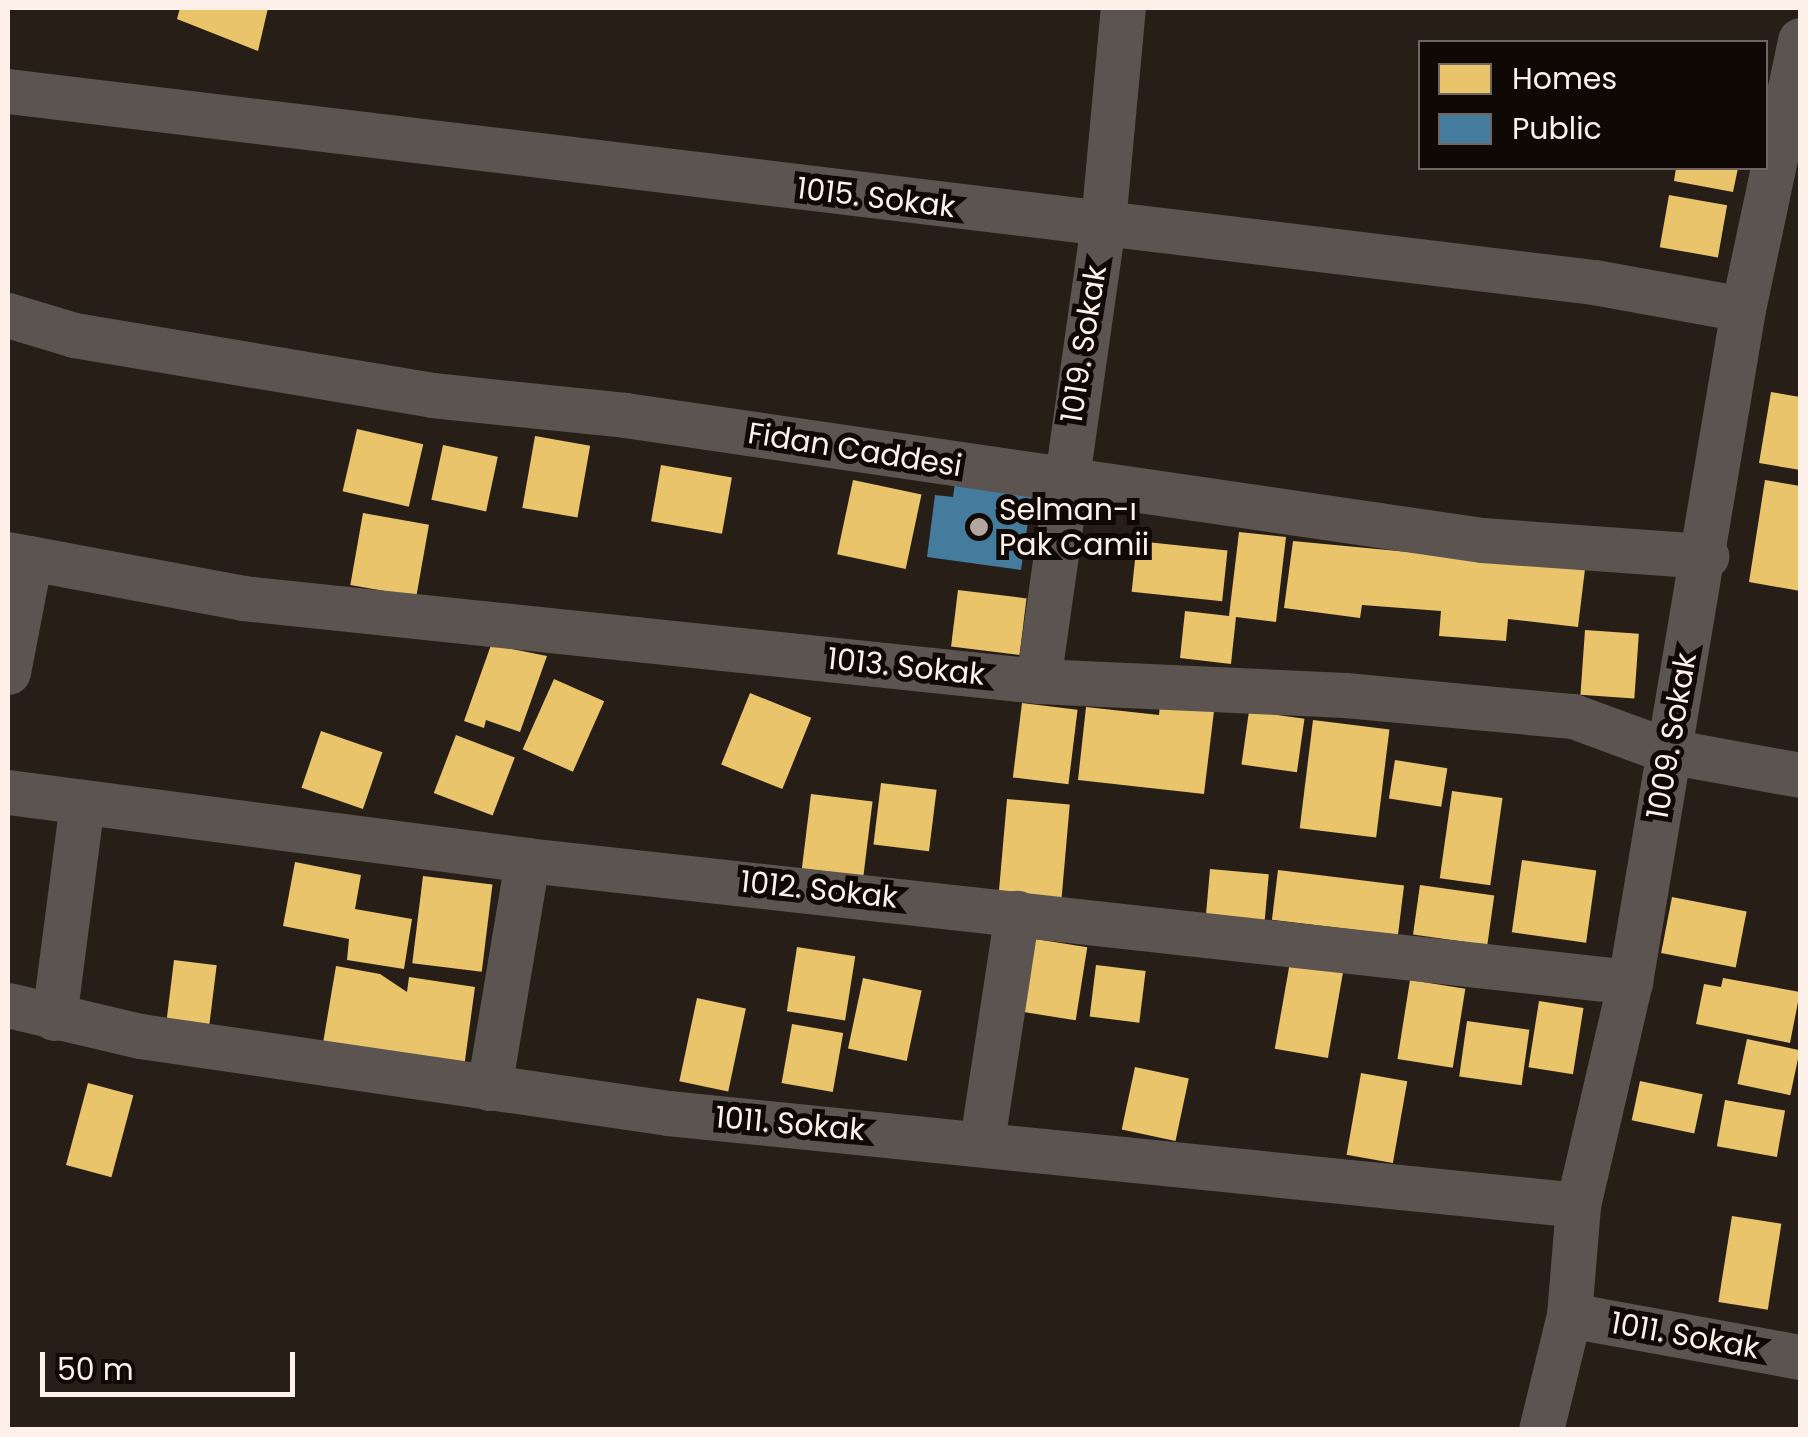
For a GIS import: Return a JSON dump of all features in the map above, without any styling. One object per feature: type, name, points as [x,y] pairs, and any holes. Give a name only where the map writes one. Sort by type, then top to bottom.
[{"type":"street","name":"1019. Sokak","points":[[1038,681],[1103,222],[1123,8]]},
{"type":"street","name":"1009. Sokak","points":[[1541,1430],[1569,1315],[1578,1205],[1630,982],[1668,751],[1706,556],[1744,309],[1783,203],[1800,40]]},
{"type":"street","name":"1015. Sokak","points":[[8,91],[926,206],[1103,222],[1594,282],[1744,309]]},
{"type":"street","name":"Fidan Caddesi","points":[[8,314],[74,336],[432,395],[625,415],[1482,540],[1706,556]]},
{"type":"street","name":"1013. Sokak","points":[[19,556],[243,598],[1038,681],[1345,695],[1574,716],[1668,751],[1800,775]]},
{"type":"street","points":[[8,672],[19,556]]},
{"type":"street","name":"1012. Sokak","points":[[8,792],[527,860],[1630,982]]},
{"type":"street","points":[[54,1018],[82,803]]},
{"type":"street","points":[[489,1088],[527,860]]},
{"type":"street","points":[[982,1141],[1017,913]]},
{"type":"street","name":"1011. Sokak","points":[[8,1004],[54,1018],[668,1113],[982,1141],[1578,1205]]},
{"type":"street","name":"1011. Sokak","points":[[1569,1315],[1800,1357]]},
{"type":"building: Homes","points":[[180,8],[268,8],[258,51],[177,19]]},
{"type":"building: Homes","points":[[1676,170],[1738,170],[1733,192],[1674,181]]},
{"type":"building: Homes","points":[[1669,195],[1727,205],[1718,257],[1660,247]]},
{"type":"building: Homes","points":[[1771,392],[1800,397],[1800,470],[1759,463]]},
{"type":"building: Homes","points":[[357,429],[423,444],[409,507],[343,491]]},
{"type":"building: Homes","points":[[535,436],[590,446],[577,518],[522,508]]},
{"type":"building: Homes","points":[[443,445],[498,457],[486,511],[431,500]]},
{"type":"building: Homes","points":[[661,465],[732,478],[722,534],[651,521]]},
{"type":"building: Homes","points":[[853,480],[921,495],[906,569],[837,554]]},
{"type":"building: Homes","points":[[1765,480],[1800,486],[1800,591],[1749,582]]},
{"type":"building: Homes","points":[[363,513],[429,525],[416,597],[350,585]]},
{"type":"building: Homes","points":[[1239,532],[1286,537],[1276,622],[1236,617],[1231,664],[1180,658],[1185,611],[1229,616]]},
{"type":"building: Homes","points":[[1137,541],[1228,551],[1222,601],[1132,592]]},
{"type":"building: Homes","points":[[1293,541],[1585,569],[1578,627],[1508,619],[1506,641],[1439,636],[1441,611],[1362,605],[1360,618],[1284,608]]},
{"type":"building: Homes","points":[[958,590],[1026,598],[1020,655],[951,647]]},
{"type":"building: Homes","points":[[1585,630],[1639,634],[1634,699],[1580,695]]},
{"type":"building: Homes","points":[[491,645],[547,656],[520,732],[486,720],[484,728],[464,721]]},
{"type":"building: Homes","points":[[554,679],[604,701],[573,772],[523,749]]},
{"type":"building: Homes","points":[[750,693],[811,718],[782,789],[721,764]]},
{"type":"building: Homes","points":[[1022,703],[1078,710],[1068,784],[1013,777]]},
{"type":"building: Homes","points":[[1160,705],[1214,711],[1204,794],[1078,780],[1086,707],[1159,715]]},
{"type":"building: Homes","points":[[1249,711],[1304,719],[1297,772],[1241,764]]},
{"type":"building: Homes","points":[[1313,720],[1389,729],[1376,838],[1300,828]]},
{"type":"building: Homes","points":[[321,731],[382,752],[363,809],[301,788]]},
{"type":"building: Homes","points":[[456,735],[515,758],[493,815],[434,793]]},
{"type":"building: Homes","points":[[1395,760],[1447,768],[1441,807],[1389,799]]},
{"type":"building: Homes","points":[[881,783],[937,790],[929,851],[873,845]]},
{"type":"building: Homes","points":[[1452,791],[1503,798],[1490,885],[1440,878]]},
{"type":"building: Homes","points":[[811,794],[873,802],[863,876],[802,868]]},
{"type":"building: Homes","points":[[1007,799],[1070,804],[1062,898],[999,893]]},
{"type":"building: Homes","points":[[1522,860],[1596,870],[1586,943],[1512,932]]},
{"type":"building: Homes","points":[[295,862],[361,875],[355,909],[412,919],[404,969],[347,960],[349,939],[283,926]]},
{"type":"building: Homes","points":[[1210,869],[1269,874],[1265,923],[1206,918]]},
{"type":"building: Homes","points":[[1278,870],[1404,885],[1398,935],[1272,920]]},
{"type":"building: Homes","points":[[423,876],[492,885],[482,972],[412,963]]},
{"type":"building: Homes","points":[[1420,885],[1494,895],[1487,945],[1413,935]]},
{"type":"building: Homes","points":[[1672,897],[1747,912],[1736,967],[1661,953]]},
{"type":"building: Homes","points":[[1029,938],[1087,947],[1076,1020],[1017,1011]]},
{"type":"building: Homes","points":[[797,947],[855,956],[845,1020],[787,1011]]},
{"type":"building: Homes","points":[[174,960],[217,965],[207,1041],[165,1035]]},
{"type":"building: Homes","points":[[1290,962],[1343,971],[1328,1058],[1275,1049]]},
{"type":"building: Homes","points":[[1096,965],[1146,971],[1139,1023],[1090,1017]]},
{"type":"building: Homes","points":[[336,966],[380,974],[407,992],[409,977],[475,987],[464,1068],[323,1043]]},
{"type":"building: Homes","points":[[863,978],[922,990],[907,1061],[848,1048]]},
{"type":"building: Homes","points":[[1723,978],[1800,992],[1790,1043],[1696,1024],[1704,984],[1721,987]]},
{"type":"building: Homes","points":[[1410,980],[1465,989],[1453,1068],[1397,1059]]},
{"type":"building: Homes","points":[[697,998],[746,1008],[728,1092],[679,1081]]},
{"type":"building: Homes","points":[[1539,1001],[1583,1008],[1573,1074],[1529,1067]]},
{"type":"building: Homes","points":[[1467,1021],[1529,1030],[1522,1085],[1459,1076]]},
{"type":"building: Homes","points":[[792,1024],[843,1033],[833,1092],[782,1083]]},
{"type":"building: Homes","points":[[1747,1039],[1800,1050],[1790,1095],[1737,1084]]},
{"type":"building: Homes","points":[[1135,1067],[1189,1078],[1175,1141],[1122,1130]]},
{"type":"building: Homes","points":[[1361,1073],[1407,1081],[1393,1163],[1347,1155]]},
{"type":"building: Homes","points":[[1640,1081],[1703,1094],[1694,1133],[1632,1120]]},
{"type":"building: Homes","points":[[88,1083],[133,1095],[111,1177],[66,1165]]},
{"type":"building: Homes","points":[[1725,1100],[1785,1111],[1777,1157],[1717,1146]]},
{"type":"building: Homes","points":[[1732,1216],[1781,1224],[1768,1310],[1718,1302]]},
{"type":"building: Public","name":"Selman-ı Pak Camii","points":[[955,483],[1032,493],[1021,570],[927,557],[935,495],[953,497]]},
{"type":"place","name":"Selman-ı Pak Camii","points":[[979,527]]}]
